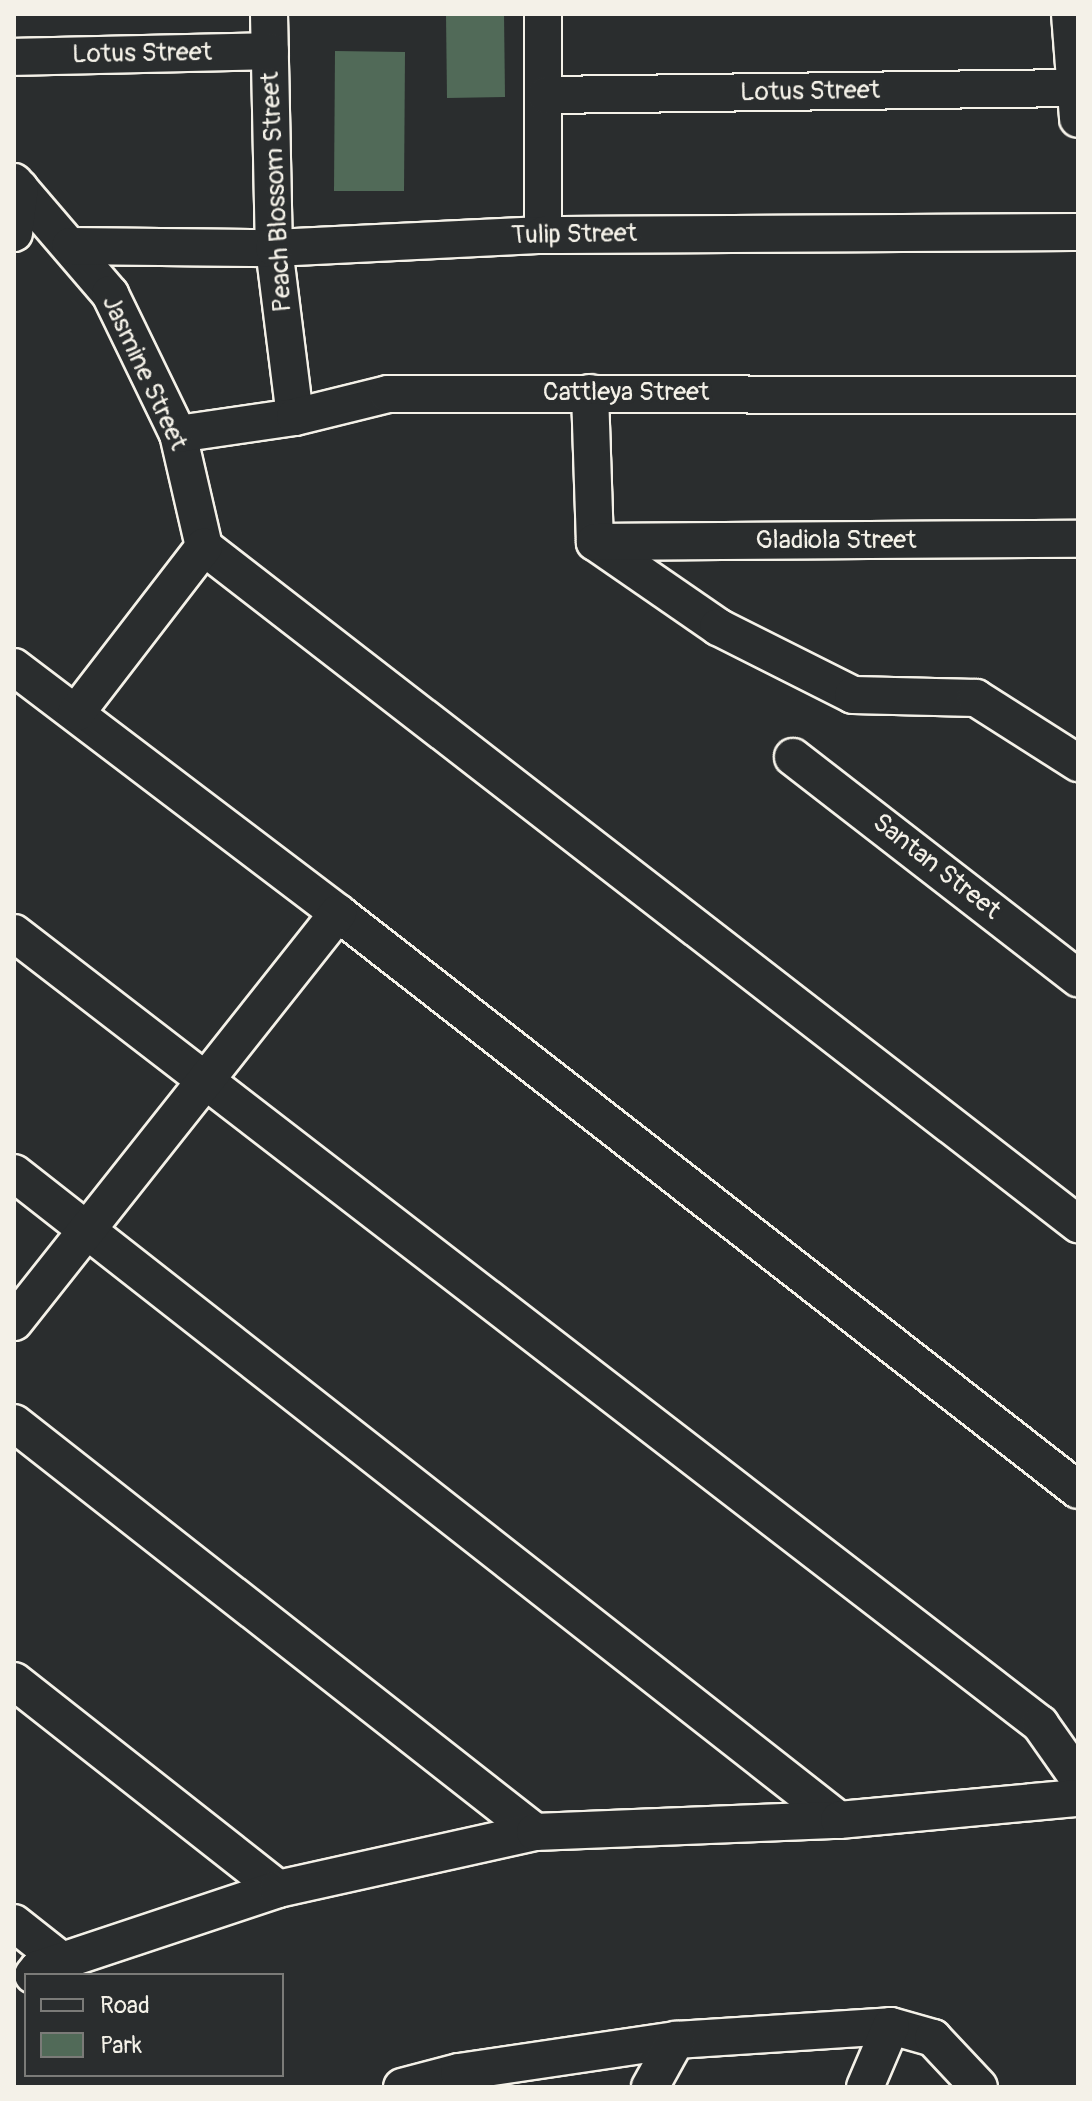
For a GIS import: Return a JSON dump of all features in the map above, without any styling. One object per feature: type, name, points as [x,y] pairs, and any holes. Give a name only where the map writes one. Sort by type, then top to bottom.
[{"type":"street","name":"Peach Blossom Street","points":[[269,14],[274,248],[295,417]]},
{"type":"street","points":[[543,14],[546,95],[543,235]]},
{"type":"street","points":[[1070,14],[1076,104]]},
{"type":"street","name":"Lotus Street","points":[[14,57],[270,51]]},
{"type":"street","name":"Lotus Street","points":[[546,95],[1076,104]]},
{"type":"street","points":[[14,233],[17,185]]},
{"type":"street","name":"Jasmine Street","points":[[17,185],[110,294],[178,434],[204,547]]},
{"type":"street","name":"Tulip Street","points":[[70,246],[274,248],[543,235],[1078,232]]},
{"type":"street","points":[[590,393],[595,542],[718,627],[853,695],[976,698],[1078,763]]},
{"type":"street","name":"Cattleya Street","points":[[178,434],[295,417],[388,394],[1078,395]]},
{"type":"street","name":"Gladiola Street","points":[[595,542],[1078,539]]},
{"type":"street","points":[[76,713],[204,547],[1078,1224]]},
{"type":"street","points":[[14,667],[338,913],[1078,1490]]},
{"type":"street","name":"Santan Street","points":[[793,757],[1078,978]]},
{"type":"street","points":[[14,1322],[338,913]]},
{"type":"street","points":[[14,933],[1040,1724],[1078,1778]]},
{"type":"street","points":[[14,1173],[839,1820]]},
{"type":"street","points":[[14,1423],[535,1832]]},
{"type":"street","points":[[14,1681],[278,1889]]},
{"type":"street","points":[[14,1923],[47,1968],[278,1889],[535,1832],[839,1820],[1078,1798]]},
{"type":"street","points":[[865,2087],[891,2026]]},
{"type":"street","points":[[402,2087],[676,2040],[891,2026],[933,2038],[979,2087]]},
{"type":"street","points":[[650,2087],[676,2040]]},
{"type":"green space","points":[[446,14],[504,14],[505,97],[447,98]]},
{"type":"green space","points":[[335,51],[405,52],[404,191],[334,191]]}]
